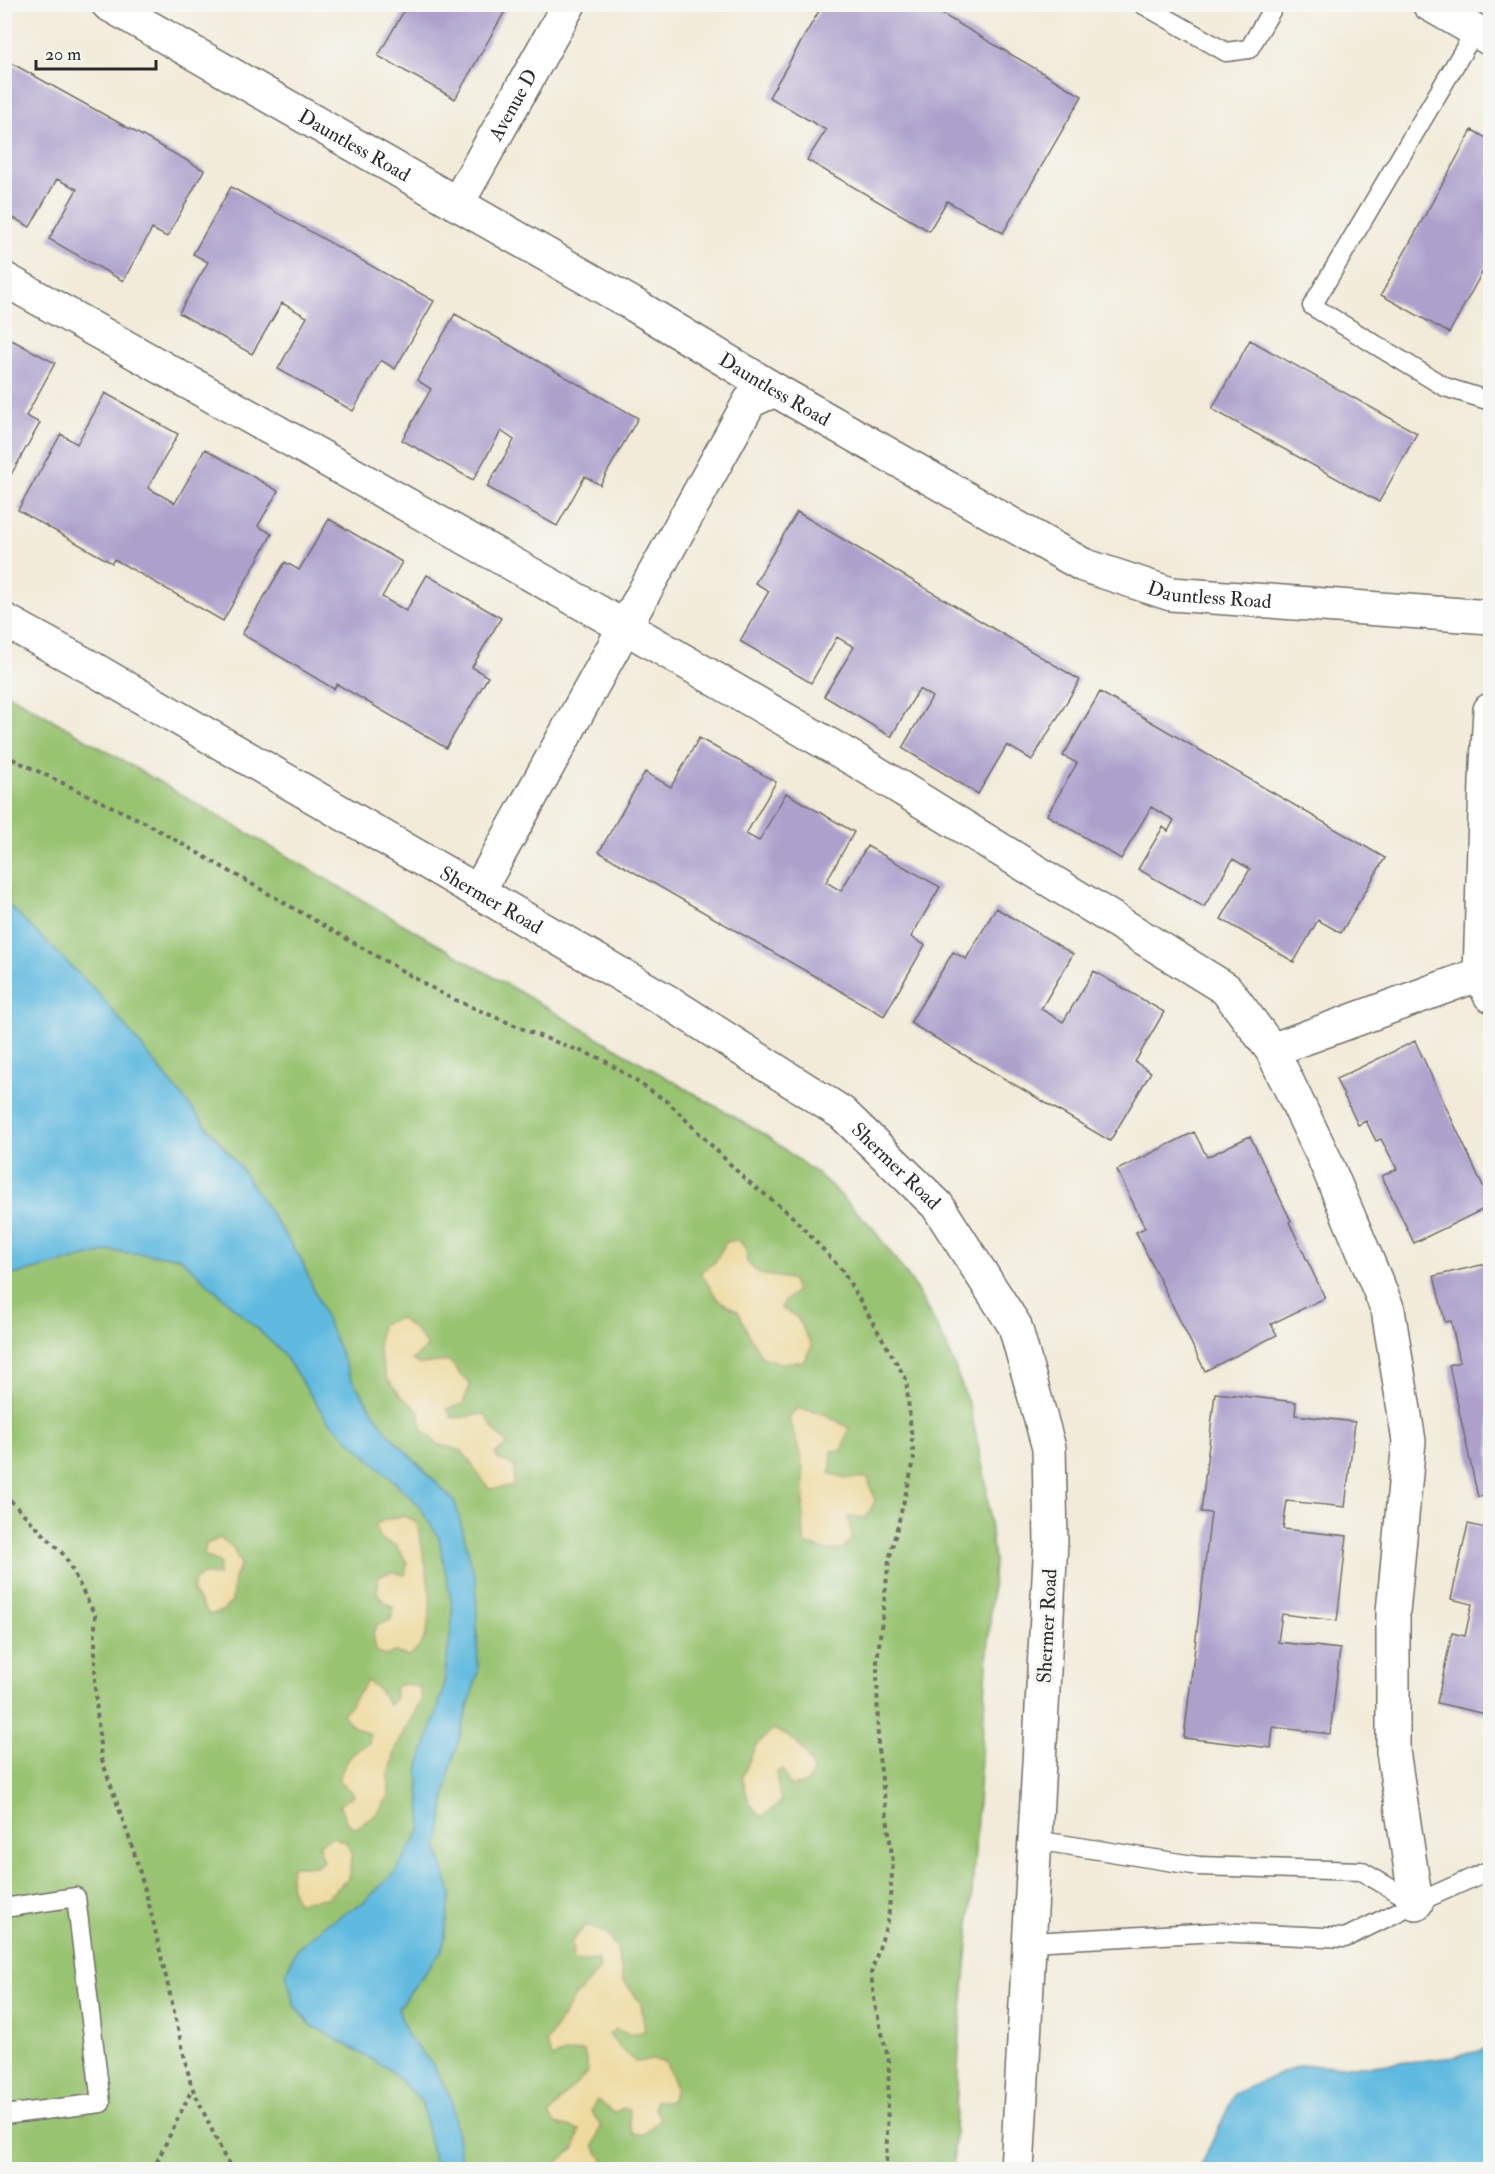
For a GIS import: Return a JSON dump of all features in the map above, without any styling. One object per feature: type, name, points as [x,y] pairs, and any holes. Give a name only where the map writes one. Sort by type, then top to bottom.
[{"type":"street","name":"Dauntless Road","points":[[108,4],[636,306],[775,390],[1083,565],[1171,594],[1491,617]]},
{"type":"street","name":"Avenue D","points":[[457,204],[569,4]]},
{"type":"street","points":[[1429,4],[1483,35]]},
{"type":"street","points":[[4,279],[625,627],[857,761],[1226,989],[1272,1050],[1324,1158],[1388,1310],[1409,1441],[1393,1612],[1393,1750],[1416,1903]]},
{"type":"street","points":[[478,892],[750,401],[775,390]]},
{"type":"street","name":"Shermer Road","points":[[4,620],[670,1003],[842,1113],[937,1205],[1015,1326],[1050,1448],[1051,1541],[1017,2169]]},
{"type":"street","points":[[1272,1050],[1487,980],[1485,783],[1491,710]]},
{"type":"lane","points":[[1142,4],[1226,52],[1249,49],[1275,4]]},
{"type":"lane","points":[[1483,35],[1312,306],[1445,387],[1491,401]]},
{"type":"lane","points":[[1035,1840],[1199,1866],[1361,1870],[1416,1903]]},
{"type":"lane","points":[[1030,1942],[1218,1932],[1345,1938],[1491,1870]]},
{"type":"lane","points":[[4,1908],[75,1897],[101,2103],[4,2115]]},
{"type":"path","points":[[4,755],[144,822],[446,996],[537,1035],[603,1059],[668,1102],[745,1179],[790,1214],[842,1270],[906,1379],[914,1461],[889,1560],[877,1662],[878,1749],[892,1863],[888,1921],[871,1973],[875,2005],[889,2061],[886,2169]]},
{"type":"path","points":[[4,1494],[65,1556],[94,1615],[95,1690],[101,1756],[134,1852],[192,2088],[224,2156],[233,2169]]},
{"type":"path","points":[[153,2169],[192,2088]]},
{"type":"green space","points":[[5,692],[765,1135],[825,1180],[872,1227],[914,1285],[947,1346],[970,1408],[986,1483],[994,1561],[970,1923],[960,2030],[953,2169],[5,2170]]},
{"type":"sand","points":[[738,1240],[746,1248],[747,1262],[760,1274],[791,1279],[796,1291],[781,1308],[797,1317],[812,1346],[803,1362],[780,1363],[762,1357],[738,1311],[718,1300],[700,1272],[715,1262],[726,1242]]},
{"type":"sand","points":[[399,1318],[415,1330],[428,1347],[412,1360],[419,1364],[450,1361],[461,1376],[471,1383],[463,1404],[447,1409],[452,1418],[485,1414],[494,1430],[508,1444],[495,1454],[498,1459],[515,1466],[513,1486],[489,1489],[462,1451],[437,1444],[422,1429],[419,1411],[401,1396],[386,1377],[378,1348],[381,1324]]},
{"type":"sand","points":[[796,1408],[825,1414],[849,1428],[843,1450],[832,1451],[830,1474],[847,1478],[868,1478],[875,1501],[866,1518],[848,1517],[852,1538],[844,1548],[828,1551],[805,1544],[803,1475],[799,1450],[789,1419]]},
{"type":"sand","points":[[405,1516],[417,1523],[428,1575],[430,1613],[421,1645],[409,1657],[396,1652],[385,1656],[376,1651],[373,1633],[377,1625],[391,1620],[394,1608],[384,1602],[377,1592],[379,1576],[393,1572],[405,1575],[407,1562],[396,1546],[381,1539],[375,1525],[384,1520]]},
{"type":"sand","points":[[220,1538],[232,1546],[241,1565],[234,1578],[232,1602],[222,1611],[209,1615],[192,1591],[195,1580],[203,1574],[218,1575],[220,1563],[204,1555],[206,1544]]},
{"type":"sand","points":[[367,1681],[378,1689],[389,1705],[396,1698],[394,1687],[404,1684],[419,1687],[422,1698],[395,1751],[389,1776],[389,1796],[378,1813],[356,1828],[347,1823],[339,1805],[354,1795],[338,1780],[349,1758],[369,1743],[370,1735],[351,1725],[343,1714]]},
{"type":"sand","points":[[774,1729],[799,1745],[807,1756],[813,1771],[807,1783],[790,1786],[783,1769],[776,1773],[781,1802],[762,1817],[749,1803],[742,1777],[756,1745]]},
{"type":"sand","points":[[332,1837],[346,1842],[352,1856],[348,1879],[326,1898],[297,1902],[290,1886],[292,1866],[317,1866],[324,1861],[318,1844]]},
{"type":"sand","points":[[586,1925],[606,1933],[617,1948],[623,1980],[641,2003],[645,2031],[629,2035],[616,2029],[609,2035],[636,2062],[655,2060],[666,2063],[676,2088],[671,2101],[655,2101],[654,2107],[660,2118],[645,2134],[633,2134],[629,2124],[630,2110],[623,2108],[614,2113],[597,2100],[591,2110],[601,2126],[594,2146],[603,2159],[601,2169],[558,2169],[556,2163],[575,2148],[580,2130],[555,2124],[549,2115],[588,2072],[584,2051],[565,2053],[552,2058],[546,2043],[573,1999],[600,1969],[598,1960],[573,1962],[572,1941]]},
{"type":"water","points":[[4,905],[12,908],[98,993],[240,1167],[301,1259],[351,1378],[387,1432],[455,1502],[476,1581],[478,1672],[448,1778],[438,1850],[451,1893],[443,1949],[398,2008],[407,2036],[433,2065],[451,2098],[462,2169],[435,2169],[422,2102],[390,2070],[311,2025],[294,2005],[286,1973],[296,1950],[326,1924],[364,1902],[397,1870],[422,1828],[418,1770],[443,1692],[453,1611],[439,1538],[417,1503],[326,1418],[282,1352],[179,1257],[110,1251],[13,1275],[5,1273]]},
{"type":"water","points":[[1490,2048],[1490,2169],[1201,2169],[1235,2093],[1301,2065],[1371,2066],[1455,2057]]},
{"type":"building","points":[[408,4],[509,4],[455,99],[378,56]]},
{"type":"building","points":[[823,4],[925,4],[1082,96],[1003,233],[947,201],[929,231],[807,160],[826,130],[769,97]]},
{"type":"building","points":[[4,59],[204,170],[167,237],[152,229],[123,281],[49,239],[77,189],[57,179],[30,227],[4,213]]},
{"type":"building","points":[[1472,130],[1490,140],[1490,258],[1449,333],[1381,295]]},
{"type":"building","points":[[231,187],[434,301],[395,369],[381,360],[353,411],[278,369],[307,317],[282,303],[252,354],[179,313],[208,262],[193,254]]},
{"type":"building","points":[[455,314],[638,418],[600,485],[585,476],[557,526],[487,487],[514,440],[501,431],[473,480],[402,440],[431,389],[417,380]]},
{"type":"building","points":[[4,336],[55,363],[26,416],[40,423],[4,487]]},
{"type":"building","points":[[1250,340],[1417,433],[1379,502],[1212,409]]},
{"type":"building","points":[[105,393],[178,434],[148,488],[175,503],[205,449],[278,491],[258,526],[272,534],[223,621],[114,559],[112,563],[18,510],[61,434],[77,444]]},
{"type":"building","points":[[797,512],[1080,680],[1032,760],[1007,745],[978,794],[902,748],[932,697],[919,689],[891,737],[824,696],[854,647],[837,637],[811,683],[740,641],[769,591],[755,583]]},
{"type":"building","points":[[329,519],[402,562],[382,597],[406,611],[427,575],[501,618],[472,667],[488,677],[446,748],[337,684],[334,689],[242,634],[285,562],[299,570]]},
{"type":"building","points":[[1100,692],[1385,858],[1341,933],[1318,920],[1294,962],[1221,919],[1250,869],[1233,859],[1204,907],[1138,869],[1163,827],[1168,831],[1174,820],[1151,807],[1121,859],[1047,815],[1077,763],[1063,756]]},
{"type":"building","points":[[699,738],[776,782],[746,834],[759,841],[786,793],[854,832],[826,882],[841,891],[867,846],[940,887],[911,937],[925,945],[884,1016],[599,852],[645,772],[671,787]]},
{"type":"building","points":[[996,908],[1073,954],[1041,1009],[1063,1022],[1094,971],[1164,1012],[1135,1062],[1151,1072],[1110,1141],[910,1023],[953,952],[966,959]]},
{"type":"building","points":[[1415,1041],[1490,1201],[1490,1206],[1414,1243],[1382,1176],[1397,1169],[1381,1139],[1376,1141],[1366,1121],[1358,1125],[1336,1079]]},
{"type":"building","points":[[1194,1132],[1207,1157],[1250,1136],[1325,1298],[1271,1324],[1277,1335],[1205,1371],[1136,1232],[1145,1228],[1117,1170]]},
{"type":"building","points":[[1490,1263],[1490,1495],[1478,1497],[1449,1365],[1460,1362],[1451,1321],[1445,1322],[1434,1276]]},
{"type":"building","points":[[1215,1393],[1296,1402],[1295,1415],[1355,1422],[1345,1507],[1287,1501],[1283,1529],[1347,1536],[1337,1621],[1282,1614],[1278,1642],[1340,1649],[1330,1734],[1273,1727],[1271,1748],[1184,1738],[1211,1513],[1201,1512]]},
{"type":"building","points":[[1468,1524],[1490,1529],[1490,1715],[1437,1703],[1452,1633],[1465,1636],[1472,1604],[1451,1599]]}]
